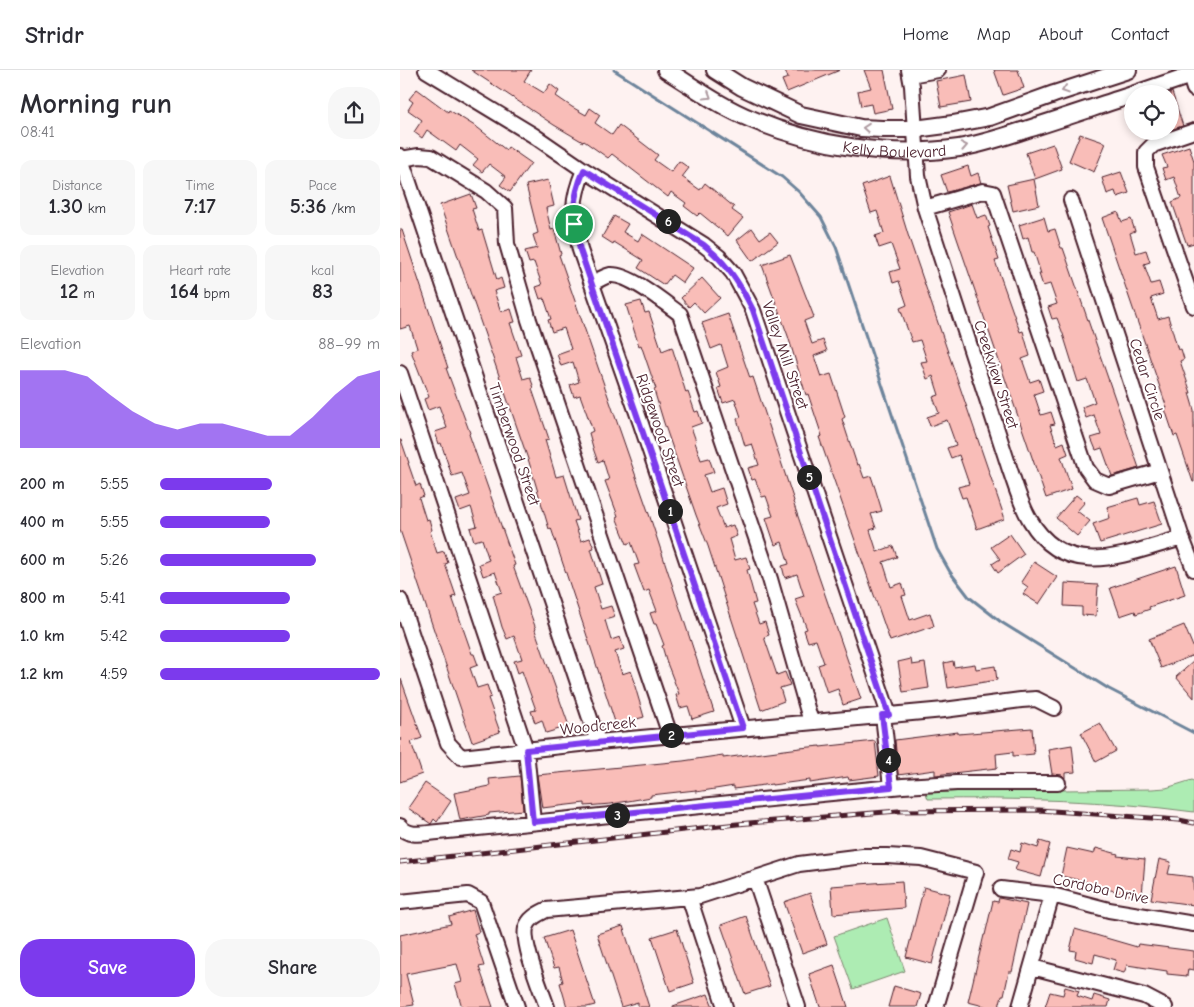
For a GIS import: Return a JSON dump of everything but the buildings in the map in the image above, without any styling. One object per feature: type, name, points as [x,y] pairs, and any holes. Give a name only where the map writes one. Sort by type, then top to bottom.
[{"type":"main road","name":"Kelly Boulevard","points":[[666,70],[750,119],[816,141],[880,150],[916,151],[959,148],[996,139],[1124,97]]},
{"type":"main road","name":"Kelly Boulevard","points":[[715,70],[742,87],[801,114],[861,128],[915,129],[990,117],[1128,70]]},
{"type":"main road","name":"Kelly Boulevard","points":[[1164,85],[1191,77]]},
{"type":"street","name":"Valley Mill Street","points":[[426,70],[533,135],[584,170],[704,245],[719,257],[733,273],[745,293],[756,320],[886,715],[891,787]]},
{"type":"street","points":[[910,72],[938,70]]},
{"type":"street","name":"Creekview Street","points":[[910,72],[918,176],[925,208],[1023,508],[1036,530],[1061,553],[1074,558],[1094,560],[1112,558],[1182,538]]},
{"type":"street","points":[[1194,131],[1152,145],[1146,152],[1146,167],[1194,306]]},
{"type":"street","points":[[400,158],[431,157],[486,191],[505,208],[507,244],[529,320],[670,735]]},
{"type":"street","name":"Timberwood Street","points":[[400,158],[598,742]]},
{"type":"street","name":"Ridgewood Street","points":[[584,170],[573,204],[574,224],[580,250],[743,728]]},
{"type":"street","points":[[925,208],[983,191],[993,193],[1086,468],[1095,480],[1109,486],[1160,471]]},
{"type":"street","name":"Cedar Circle","points":[[1071,200],[1182,538],[1194,569]]},
{"type":"street","points":[[592,283],[610,276],[622,278],[653,293],[680,314],[770,579],[811,722]]},
{"type":"street","points":[[400,373],[526,750],[533,822]]},
{"type":"street","name":"Woodcreek","points":[[400,600],[448,743],[461,757],[1036,699],[1054,708]]},
{"type":"street","points":[[400,826],[404,832],[409,834],[891,787],[956,783],[1058,782]]},
{"type":"street","points":[[547,1007],[525,940],[526,926],[534,916],[546,910],[700,896],[799,864],[863,856],[921,858],[976,872],[936,1007]]},
{"type":"street","points":[[755,878],[798,1007]]},
{"type":"street","name":"Cordoba Drive","points":[[1001,889],[1052,895],[1109,910],[1194,924]]},
{"type":"street","points":[[400,902],[468,895],[481,902],[517,1007]]},
{"type":"street","points":[[1020,1007],[1052,895]]},
{"type":"street","points":[[689,897],[725,1007]]},
{"type":"street","points":[[1032,967],[1144,996],[1165,1007]]},
{"type":"green space","points":[[1194,781],[1194,812],[1128,805],[1061,801],[928,799],[926,793],[1031,788],[1061,790],[1152,789],[1166,788]]},
{"type":"green space","points":[[887,918],[905,971],[853,989],[834,936]]},
{"type":"waterway","points":[[614,70],[782,177],[799,192],[821,217],[836,247],[937,549],[950,572],[969,597],[1001,622],[1109,689],[1194,733]]},
{"type":"railway","points":[[400,862],[737,824],[898,811],[1039,810],[1179,820],[1194,823]]},
{"type":"route","points":[[584,170],[704,245],[719,257],[733,273],[745,293],[753,310],[889,715],[882,715],[891,787],[533,822],[526,750],[743,728],[580,250],[574,224],[573,204],[578,183],[584,170]]}]
